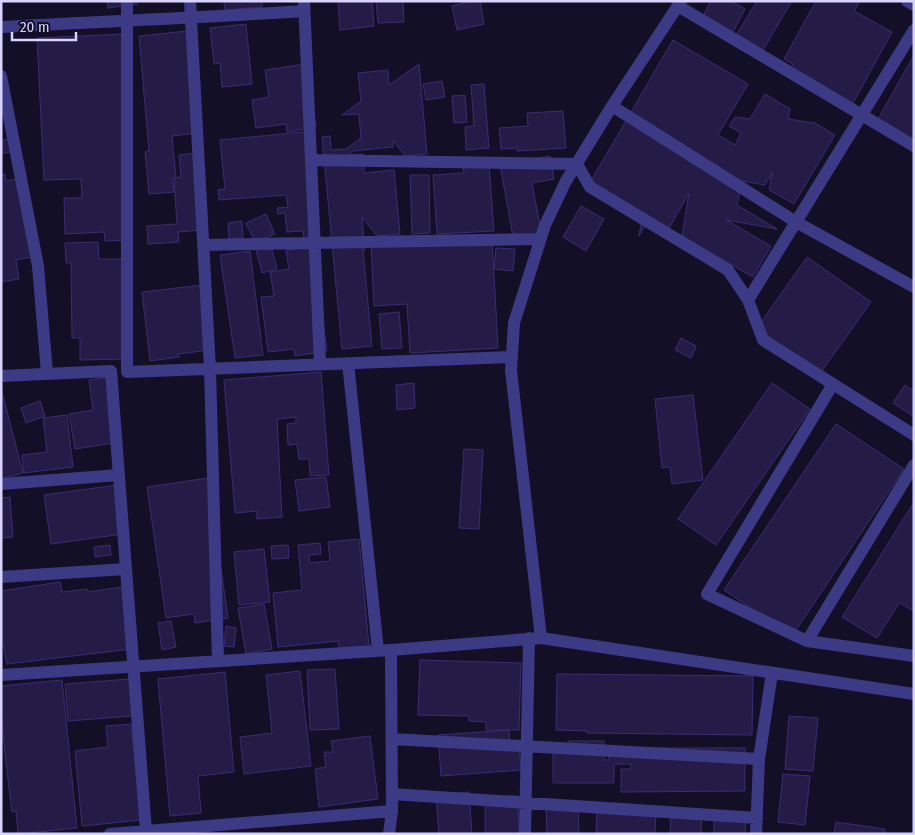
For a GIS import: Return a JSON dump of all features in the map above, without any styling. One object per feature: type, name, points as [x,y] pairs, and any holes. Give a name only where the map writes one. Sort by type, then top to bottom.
[{"type":"street","points":[[127,1],[129,19],[126,112],[127,372]]},
{"type":"street","points":[[190,1],[210,369],[218,661]]},
{"type":"street","points":[[907,1],[914,5]]},
{"type":"street","points":[[525,834],[527,746],[535,638],[510,370],[514,323],[540,239],[549,216],[577,164],[612,106],[680,4],[914,146]]},
{"type":"street","points":[[1,27],[129,19],[191,19],[304,6],[320,364]]},
{"type":"street","points":[[748,300],[914,30]]},
{"type":"street","points":[[1,76],[38,266],[47,373]]},
{"type":"street","points":[[612,106],[796,222],[914,287]]},
{"type":"street","points":[[311,160],[577,164]]},
{"type":"street","points":[[577,164],[590,187],[728,270],[748,300],[763,340],[914,434]]},
{"type":"street","points":[[203,246],[540,239]]},
{"type":"street","points":[[1,376],[512,357]]},
{"type":"street","points":[[348,363],[385,650],[392,739],[392,811],[389,834]]},
{"type":"street","points":[[111,371],[132,667],[146,831]]},
{"type":"street","points":[[832,384],[706,594],[807,641],[914,656]]},
{"type":"street","points":[[807,641],[914,465]]},
{"type":"street","points":[[1,484],[119,475]]},
{"type":"street","points":[[1,577],[126,569]]},
{"type":"street","points":[[1,675],[385,650],[535,638],[914,694]]},
{"type":"street","points":[[756,834],[759,759],[772,673]]},
{"type":"street","points":[[392,739],[759,759]]},
{"type":"street","points":[[392,794],[757,818]]},
{"type":"street","points":[[110,834],[392,811]]},
{"type":"building","points":[[107,1],[137,1],[137,4],[108,8]]},
{"type":"building","points":[[224,1],[262,1],[262,7],[225,10]]},
{"type":"building","points":[[338,1],[372,1],[374,26],[340,30]]},
{"type":"building","points":[[376,1],[403,1],[404,22],[378,23]]},
{"type":"building","points":[[480,1],[484,24],[457,30],[452,6]]},
{"type":"building","points":[[711,1],[731,1],[745,9],[733,32],[703,16]]},
{"type":"building","points":[[757,1],[792,1],[763,50],[737,34]]},
{"type":"building","points":[[816,1],[855,1],[859,3],[854,11],[892,32],[852,105],[789,71],[793,64],[784,59]]},
{"type":"building","points":[[246,24],[252,84],[222,87],[220,63],[214,64],[210,28]]},
{"type":"building","points":[[188,31],[197,133],[172,136],[176,178],[172,178],[174,192],[149,194],[145,152],[149,151],[139,36]]},
{"type":"building","points":[[124,34],[128,240],[105,241],[104,232],[65,234],[64,198],[82,198],[81,179],[44,180],[37,38]]},
{"type":"building","points":[[673,40],[748,84],[718,135],[735,145],[741,133],[729,126],[735,117],[750,119],[765,94],[790,109],[788,119],[815,123],[835,135],[794,204],[769,190],[772,173],[765,185],[742,181],[737,205],[777,229],[726,220],[771,246],[753,277],[682,236],[689,193],[668,230],[649,219],[639,236],[642,218],[588,186]]},
{"type":"building","points":[[914,55],[914,142],[877,121]]},
{"type":"building","points":[[306,64],[316,127],[287,132],[286,124],[256,128],[252,100],[269,97],[265,70]]},
{"type":"building","points":[[419,64],[427,154],[405,156],[393,140],[393,147],[353,151],[348,155],[363,154],[364,173],[394,170],[400,234],[377,236],[362,217],[365,250],[363,250],[372,346],[342,349],[322,137],[330,136],[331,150],[346,149],[361,138],[359,114],[342,115],[361,101],[358,73],[388,70],[389,85]]},
{"type":"building","points":[[442,81],[445,97],[426,100],[423,84]]},
{"type":"building","points":[[484,84],[489,148],[466,150],[465,127],[474,126],[471,85]]},
{"type":"building","points":[[465,95],[467,122],[454,123],[452,96]]},
{"type":"building","points":[[563,111],[566,148],[517,151],[517,148],[501,149],[499,128],[528,126],[527,113]]},
{"type":"building","points":[[313,131],[319,240],[304,242],[303,231],[287,232],[285,213],[278,214],[277,208],[288,207],[286,195],[219,200],[218,190],[225,189],[220,140]]},
{"type":"building","points":[[11,138],[14,151],[1,154],[1,141]]},
{"type":"building","points":[[196,153],[202,230],[178,232],[179,242],[148,244],[147,226],[177,224],[174,178],[181,177],[179,155]]},
{"type":"building","points":[[550,156],[554,179],[532,183],[542,237],[514,242],[500,165]]},
{"type":"building","points":[[489,165],[494,231],[437,234],[433,175],[464,173],[463,168]]},
{"type":"building","points":[[5,174],[6,181],[23,178],[37,256],[16,260],[19,279],[1,282],[1,175]]},
{"type":"building","points":[[410,175],[429,175],[430,233],[412,234]]},
{"type":"building","points":[[581,206],[604,219],[586,251],[563,237]]},
{"type":"building","points":[[266,214],[275,234],[255,242],[246,223]]},
{"type":"building","points":[[242,221],[243,238],[229,239],[228,223]]},
{"type":"building","points":[[492,238],[498,348],[410,353],[407,304],[374,306],[371,244]]},
{"type":"building","points":[[98,242],[99,259],[125,259],[127,359],[80,360],[80,338],[72,338],[71,263],[66,263],[65,243]]},
{"type":"building","points":[[271,246],[277,269],[262,273],[256,250]]},
{"type":"building","points":[[313,247],[327,351],[295,356],[294,349],[268,352],[261,297],[274,296],[270,272],[289,269],[286,250]]},
{"type":"building","points":[[496,248],[515,249],[513,271],[494,269]]},
{"type":"building","points":[[250,251],[263,355],[235,358],[220,255]]},
{"type":"building","points":[[807,257],[871,302],[821,372],[757,328]]},
{"type":"building","points":[[203,285],[210,350],[178,354],[179,357],[150,361],[142,292]]},
{"type":"building","points":[[399,312],[402,348],[382,349],[379,314]]},
{"type":"building","points":[[681,338],[696,346],[691,358],[675,350]]},
{"type":"building","points":[[321,372],[329,475],[310,476],[309,459],[299,459],[297,444],[288,445],[287,424],[296,423],[296,417],[277,419],[282,517],[257,519],[257,511],[235,513],[224,380]]},
{"type":"building","points":[[110,377],[120,442],[75,449],[69,414],[93,410],[89,380]]},
{"type":"building","points":[[414,383],[415,408],[397,410],[396,385]]},
{"type":"building","points":[[772,383],[810,409],[716,545],[678,519]]},
{"type":"building","points":[[905,385],[914,391],[914,417],[893,403]]},
{"type":"building","points":[[1,388],[23,473],[1,479]]},
{"type":"building","points":[[693,395],[703,480],[672,484],[670,467],[662,468],[655,399]]},
{"type":"building","points":[[40,401],[45,416],[26,423],[21,408]]},
{"type":"building","points":[[67,415],[73,467],[24,473],[22,455],[47,452],[43,418]]},
{"type":"building","points":[[836,424],[904,469],[792,636],[724,590]]},
{"type":"building","points":[[464,449],[483,450],[479,529],[459,528]]},
{"type":"building","points":[[326,477],[330,507],[299,511],[295,480]]},
{"type":"building","points":[[208,478],[228,618],[195,623],[194,614],[166,618],[147,487]]},
{"type":"building","points":[[117,485],[123,534],[51,544],[44,495]]},
{"type":"building","points":[[10,497],[13,537],[1,538],[1,498]]},
{"type":"building","points":[[914,502],[914,611],[899,603],[877,638],[842,617]]},
{"type":"building","points":[[359,539],[369,646],[339,649],[338,641],[278,647],[273,593],[302,590],[298,545],[320,543],[321,554],[309,555],[310,563],[330,561],[328,542]]},
{"type":"building","points":[[110,545],[111,555],[95,557],[94,547]]},
{"type":"building","points":[[288,545],[289,558],[272,559],[271,546]]},
{"type":"building","points":[[264,549],[270,602],[239,605],[234,552]]},
{"type":"building","points":[[60,582],[62,592],[87,589],[87,592],[122,587],[131,649],[7,664],[1,633],[1,591]]},
{"type":"building","points":[[264,604],[272,649],[246,654],[238,608]]},
{"type":"building","points":[[171,621],[176,647],[162,650],[158,623]]},
{"type":"building","points":[[226,626],[236,628],[234,647],[224,646]]},
{"type":"building","points":[[420,660],[521,663],[519,730],[486,730],[486,722],[469,721],[469,716],[418,715]]},
{"type":"building","points":[[335,669],[339,729],[310,730],[307,670]]},
{"type":"building","points":[[300,671],[311,766],[244,774],[240,737],[272,733],[266,675]]},
{"type":"building","points":[[225,672],[234,772],[198,776],[201,813],[170,816],[158,679]]},
{"type":"building","points":[[557,674],[753,676],[752,735],[587,733],[587,731],[556,730]]},
{"type":"building","points":[[129,679],[132,716],[68,721],[65,684]]},
{"type":"building","points":[[62,680],[77,828],[18,834],[16,811],[12,812],[6,763],[1,714],[1,686]]},
{"type":"building","points":[[789,716],[818,718],[813,771],[785,769]]},
{"type":"building","points":[[131,724],[141,820],[82,826],[75,751],[108,747],[106,726]]},
{"type":"building","points":[[509,730],[510,745],[519,745],[521,770],[441,776],[438,735]]},
{"type":"building","points":[[370,736],[378,799],[319,807],[315,769],[326,767],[324,752],[333,752],[331,741]]},
{"type":"building","points":[[568,741],[604,741],[604,760],[609,760],[609,748],[745,748],[745,791],[621,792],[621,769],[631,769],[631,764],[614,764],[614,783],[553,783],[553,751],[569,751]]},
{"type":"building","points":[[783,774],[810,776],[805,825],[778,822]]},
{"type":"building","points":[[469,792],[472,834],[439,834],[436,795]]},
{"type":"building","points":[[485,796],[518,796],[519,834],[485,834]]},
{"type":"building","points":[[578,803],[579,834],[547,834],[546,804]]},
{"type":"building","points":[[597,809],[656,810],[655,834],[596,834]]},
{"type":"building","points":[[671,813],[702,813],[701,834],[670,834]]},
{"type":"building","points":[[714,815],[746,816],[745,834],[714,834]]},
{"type":"building","points":[[836,822],[885,829],[885,834],[834,834]]}]
